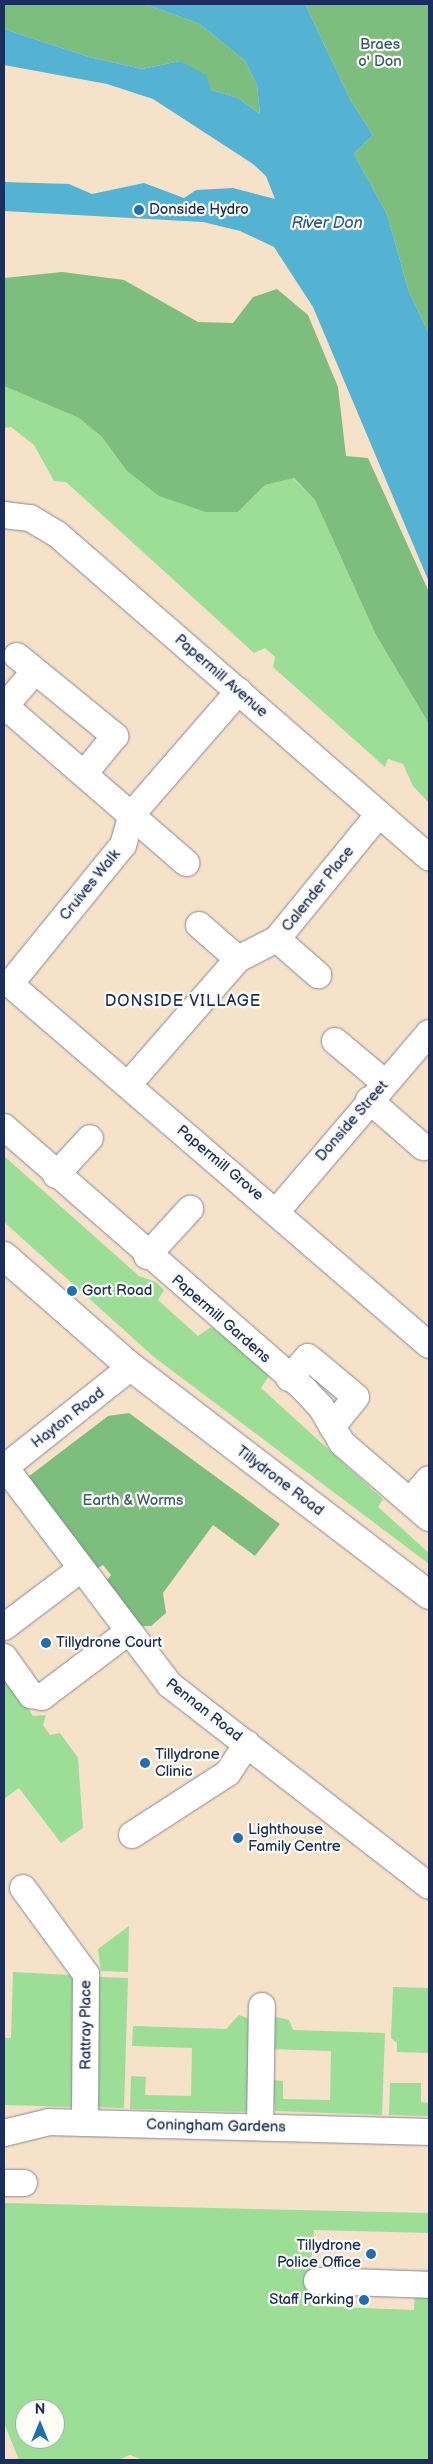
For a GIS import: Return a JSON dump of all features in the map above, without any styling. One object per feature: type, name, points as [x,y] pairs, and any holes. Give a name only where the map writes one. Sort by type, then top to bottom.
[{"type":"main road","name":"Tillydrone Road","points":[[4,1256],[131,1367],[429,1595]]},
{"type":"street","name":"Papermill Avenue","points":[[4,515],[30,518],[56,534],[429,857]]},
{"type":"street","points":[[84,774],[115,736],[26,663],[5,706],[84,774],[132,814],[186,863]]},
{"type":"street","name":"Cruives Walk","points":[[10,984],[123,845],[132,814],[239,691]]},
{"type":"street","name":"Calender Place","points":[[128,1085],[238,959],[277,939],[379,814]]},
{"type":"street","points":[[200,925],[238,959]]},
{"type":"street","points":[[277,939],[318,976]]},
{"type":"street","name":"Papermill Grove","points":[[10,984],[426,1337]]},
{"type":"street","name":"Donside Street","points":[[277,1211],[429,1033]]},
{"type":"street","points":[[335,1041],[423,1147]]},
{"type":"street","name":"Papermill Gardens","points":[[4,1128],[322,1407],[342,1443],[429,1518]]},
{"type":"street","points":[[56,1175],[90,1138]]},
{"type":"street","points":[[148,1256],[190,1209]]},
{"type":"street","points":[[290,1378],[308,1357],[356,1397],[332,1427]]},
{"type":"street","name":"Hayton Road","points":[[4,1468],[131,1367]]},
{"type":"street","name":"Pennan Road","points":[[4,1468],[170,1685],[429,1886]]},
{"type":"street","points":[[410,1501],[429,1479]]},
{"type":"street","points":[[4,1627],[81,1569]]},
{"type":"street","points":[[4,1657],[32,1695],[42,1697],[128,1632]]},
{"type":"street","points":[[132,1835],[228,1773],[247,1744]]},
{"type":"street","name":"Rattray Place","points":[[22,1888],[86,1974],[85,2123]]},
{"type":"street","points":[[260,2127],[262,2006]]},
{"type":"street","name":"Coningham Gardens","points":[[4,2133],[34,2123],[429,2132]]},
{"type":"street","points":[[317,2281],[429,2285]]},
{"type":"green space","points":[[4,4],[145,4],[200,24],[245,61],[257,85],[260,114],[238,98],[211,90],[180,61],[142,69],[89,57],[4,29]]},
{"type":"green space","name":"Braes o' Don","points":[[305,4],[429,4],[429,334],[409,292],[387,214],[354,154],[373,135],[351,101]]},
{"type":"green space","points":[[62,272],[124,280],[198,322],[233,323],[253,297],[277,289],[308,315],[338,387],[346,456],[368,458],[429,592],[429,724],[376,635],[315,500],[294,478],[265,485],[238,512],[206,512],[159,496],[126,470],[102,437],[79,418],[4,386],[4,278]]},
{"type":"green space","points":[[4,386],[79,418],[102,437],[126,470],[238,512],[265,485],[293,478],[315,500],[376,635],[429,724],[429,803],[413,786],[403,764],[388,759],[385,767],[273,667],[275,657],[265,648],[254,653],[66,482],[54,481],[34,445],[11,427],[4,428]]},
{"type":"green space","points":[[4,1156],[139,1276],[156,1282],[164,1290],[158,1300],[198,1336],[211,1327],[271,1373],[261,1388],[383,1499],[378,1507],[429,1553],[429,1564],[154,1357],[4,1222]]},
{"type":"green space","name":"Earth & Worms","points":[[129,1413],[280,1524],[255,1556],[213,1525],[163,1593],[166,1613],[151,1626],[136,1626],[104,1584],[111,1575],[103,1565],[96,1569],[28,1477],[108,1416]]},
{"type":"green space","points":[[4,1671],[33,1716],[46,1715],[43,1725],[50,1735],[60,1733],[78,1758],[83,1828],[61,1843],[19,1788],[4,1799]]},
{"type":"green space","points":[[129,1926],[128,1972],[101,1971],[98,1949]]},
{"type":"green space","points":[[13,1972],[70,1975],[78,1986],[72,2107],[4,2105],[4,2038],[11,2038]]},
{"type":"green space","points":[[96,1977],[128,1978],[124,2108],[92,2107]]},
{"type":"green space","points":[[393,1987],[429,1988],[429,2053],[397,2052],[397,2043],[391,2038]]},
{"type":"green space","points":[[239,2015],[250,2019],[251,2112],[130,2109],[131,2076],[146,2077],[145,2095],[191,2096],[192,2048],[132,2046],[133,2026],[226,2029]]},
{"type":"green space","points":[[277,2017],[289,2020],[293,2030],[385,2033],[382,2115],[275,2111],[273,2080],[283,2081],[283,2099],[330,2100],[331,2051],[270,2049],[272,2018]]},
{"type":"green space","points":[[390,2083],[421,2083],[421,2102],[429,2103],[429,2116],[389,2115]]},
{"type":"green space","points":[[4,2203],[429,2213],[429,2233],[314,2230],[310,2272],[314,2272],[313,2306],[414,2310],[415,2294],[429,2294],[429,2460],[143,2460],[130,2455],[118,2460],[19,2460],[4,2423]]},
{"type":"water","name":"River Don","points":[[145,4],[305,4],[351,101],[373,135],[354,154],[387,214],[409,292],[429,334],[429,582],[313,307],[274,247],[240,231],[203,222],[4,211],[4,182],[69,184],[92,194],[144,183],[184,198],[196,190],[233,188],[275,199],[266,176],[253,164],[153,99],[107,84],[4,65],[4,29],[89,57],[142,69],[180,61],[206,75],[211,90],[238,98],[260,114],[257,85],[245,61],[200,24]]},
{"type":"place","name":"Donside Hydro","points":[[139,210]]},
{"type":"place","name":"Gort Road","points":[[72,1291]]},
{"type":"place","name":"Tillydrone Court","points":[[46,1643]]},
{"type":"place","name":"Tillydrone Clinic","points":[[145,1763]]},
{"type":"place","name":"Lighthouse Family Centre","points":[[238,1838]]},
{"type":"place","name":"Tillydrone Police Office","points":[[371,2254]]},
{"type":"place","name":"Staff Parking","points":[[364,2300]]},
{"type":"district","name":"DONSIDE VILLAGE","points":[[183,1002]]}]
